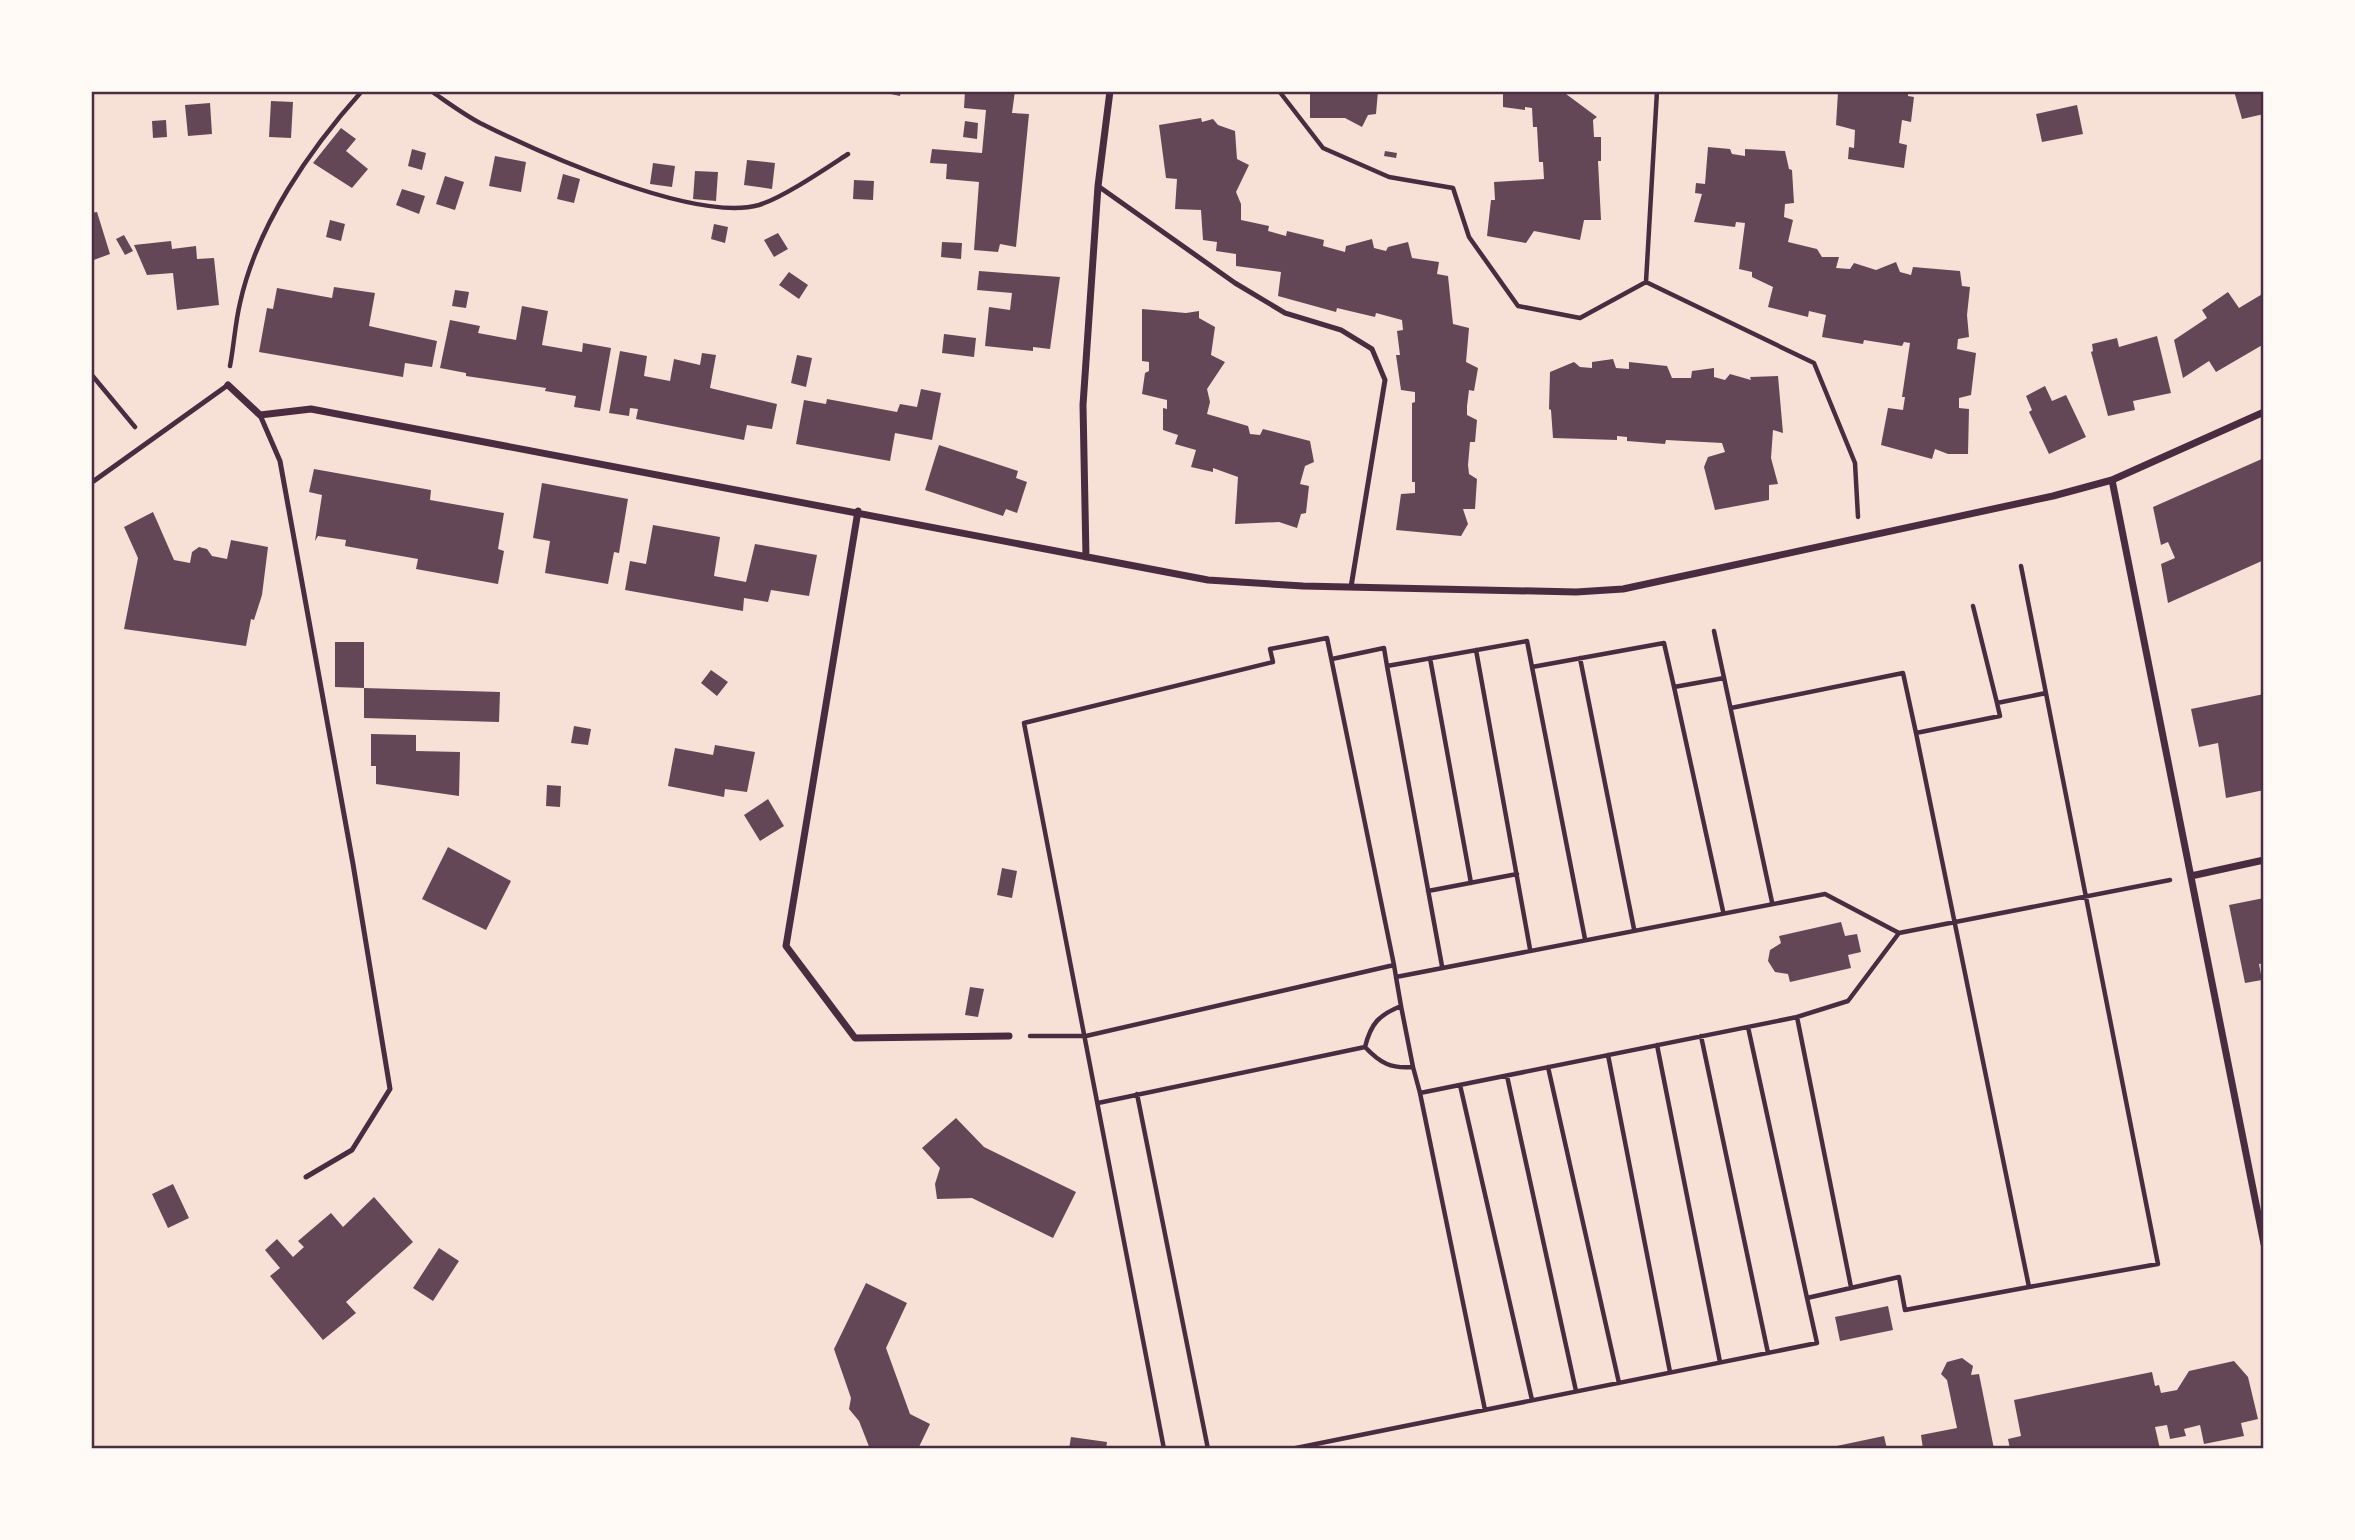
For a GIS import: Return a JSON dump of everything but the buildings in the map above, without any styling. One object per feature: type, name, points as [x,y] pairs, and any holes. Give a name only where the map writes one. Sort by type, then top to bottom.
[{"type":"street","points":[[1086,557],[1083,405],[1098,186],[1110,91]]},
{"type":"street","points":[[228,385],[260,415],[311,409],[858,511],[1208,580],[1351,587],[1576,592],[1623,589],[2112,480],[2264,412]]},
{"type":"street","points":[[2112,480],[2264,1244]]},
{"type":"street","points":[[858,511],[786,946],[855,1038],[1009,1037]]},
{"type":"street","points":[[2191,876],[2264,860]]},
{"type":"lane","points":[[1098,186],[1235,283],[1285,313],[1341,330],[1372,349],[1385,380],[1351,587]]},
{"type":"lane","points":[[91,483],[146,440],[228,385]]},
{"type":"lane","points":[[260,415],[279,461],[353,864],[390,1089],[352,1150],[306,1177]]},
{"type":"path","points":[[228,385],[240,301],[264,236],[306,161],[362,91]]},
{"type":"path","points":[[431,91],[479,122],[594,175],[694,204],[733,208],[760,204],[848,154]]},
{"type":"path","points":[[1279,91],[1323,148],[1389,177],[1453,188],[1469,237],[1518,306],[1580,318],[1646,282]]},
{"type":"path","points":[[1646,282],[1657,91]]},
{"type":"path","points":[[1646,282],[1814,363],[1855,463],[1859,538]]},
{"type":"path","points":[[91,374],[146,440]]},
{"type":"path","points":[[1807,1298],[1899,1277],[1905,1310],[2158,1264],[2021,566]]},
{"type":"path","points":[[1916,733],[2000,716],[1973,606]]},
{"type":"path","points":[[1714,631],[1772,902]]},
{"type":"path","points":[[1164,1449],[1024,723],[1273,662],[1270,649],[1327,638],[1485,1409]]},
{"type":"path","points":[[1387,666],[1527,641],[1585,939]]},
{"type":"path","points":[[1532,667],[1664,643],[1723,911]]},
{"type":"path","points":[[1332,659],[1384,649],[1442,966]]},
{"type":"path","points":[[1476,650],[1531,949]]},
{"type":"path","points":[[1430,658],[1471,883]]},
{"type":"path","points":[[1580,658],[1634,929]]},
{"type":"path","points":[[1731,708],[1903,673],[2029,1287]]},
{"type":"path","points":[[1674,687],[1724,678]]},
{"type":"path","points":[[1997,703],[2046,693]]},
{"type":"path","points":[[1429,891],[1517,874]]},
{"type":"path","points":[[1396,977],[1723,911],[1825,894],[1899,933],[2191,876]]},
{"type":"path","points":[[1420,1093],[1797,1017],[1848,1001],[1899,933]]},
{"type":"path","points":[[1009,1037],[1086,1036],[1394,965]]},
{"type":"path","points":[[1365,1046],[1369,1028],[1381,1014],[1401,1006]]},
{"type":"path","points":[[1797,1017],[1851,1287]]},
{"type":"path","points":[[1291,1449],[1817,1343],[1748,1027]]},
{"type":"path","points":[[1701,1036],[1768,1353]]},
{"type":"path","points":[[1657,1045],[1720,1362]]},
{"type":"path","points":[[1098,1103],[1365,1046]]},
{"type":"path","points":[[1365,1046],[1379,1062],[1398,1069],[1413,1067]]},
{"type":"path","points":[[1608,1055],[1670,1372]]},
{"type":"path","points":[[1548,1067],[1619,1382]]},
{"type":"path","points":[[1507,1076],[1576,1391]]},
{"type":"path","points":[[1460,1085],[1532,1401]]},
{"type":"path","points":[[1138,1094],[1208,1449]]}]
